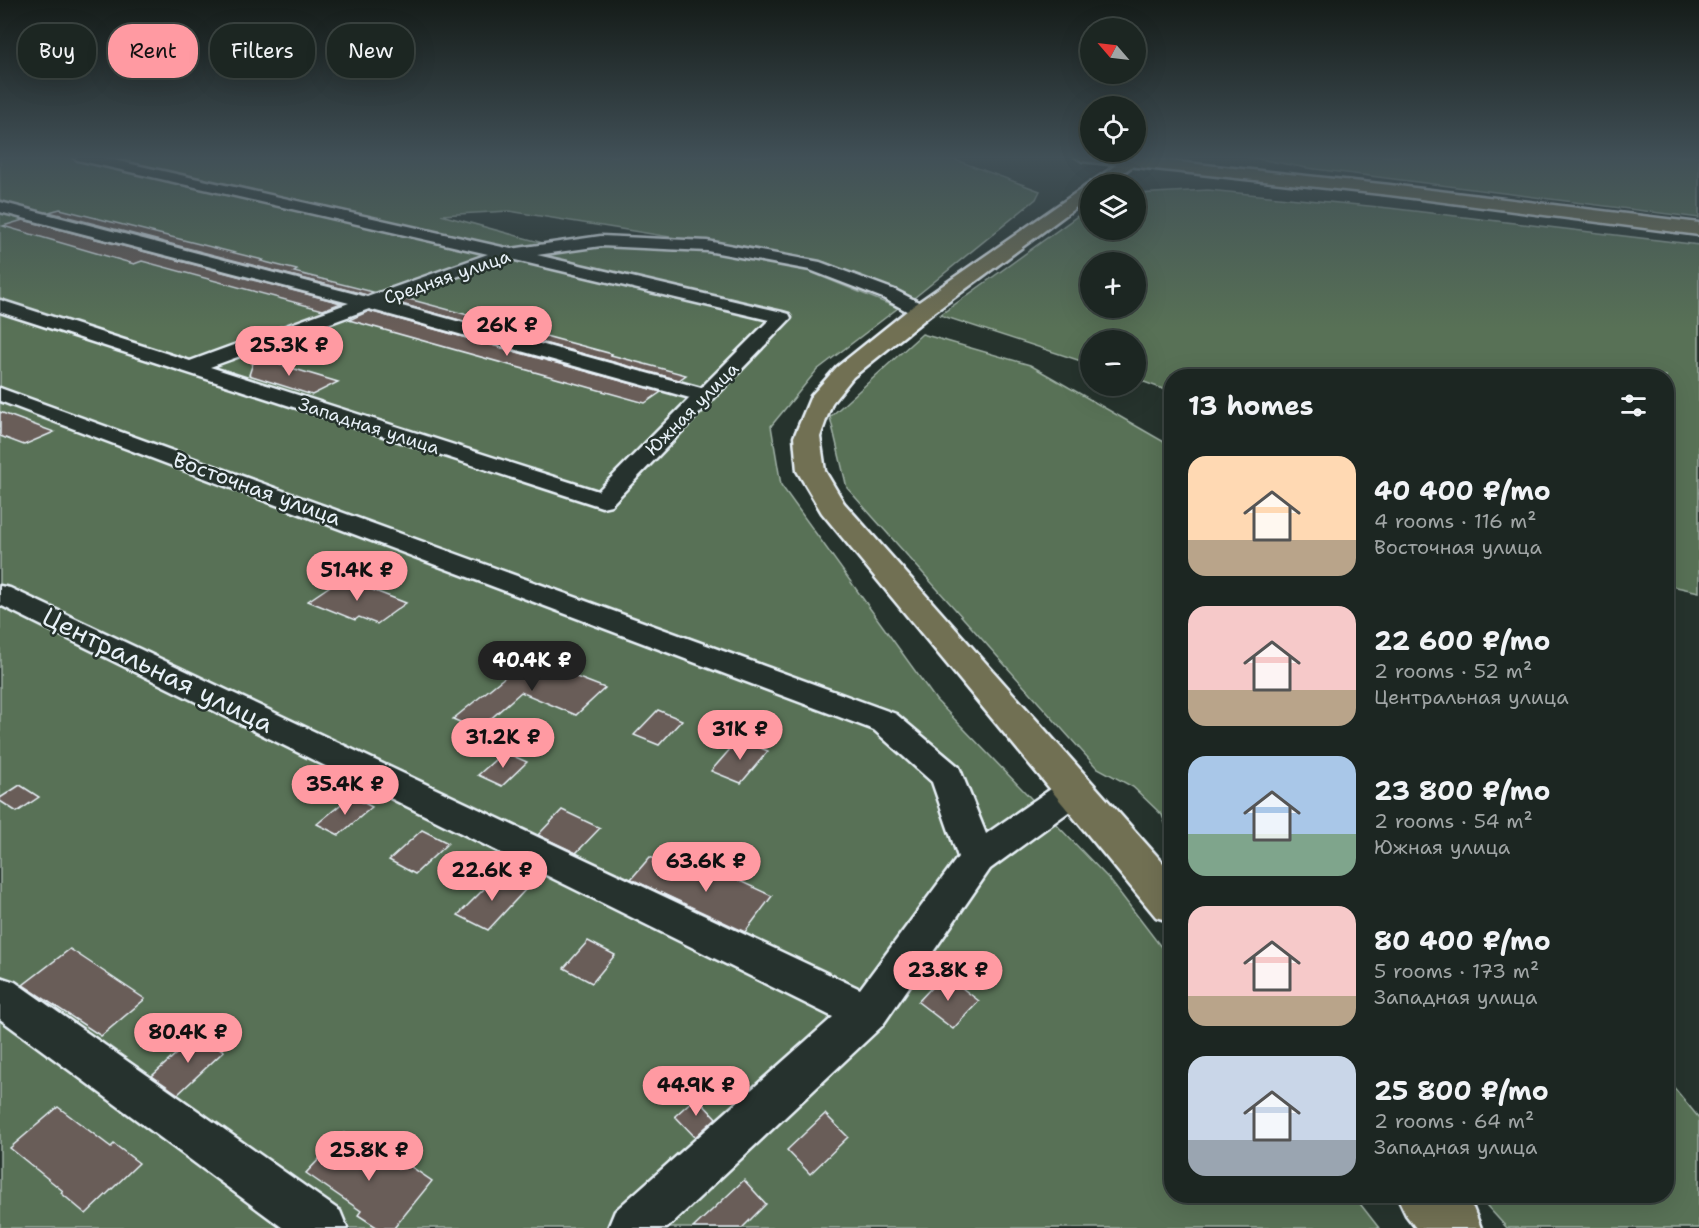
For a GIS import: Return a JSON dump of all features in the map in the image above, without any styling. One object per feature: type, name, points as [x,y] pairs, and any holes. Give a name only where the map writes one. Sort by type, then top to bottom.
[{"type":"main road","points":[[1056,213],[921,311],[845,372],[820,401],[807,437],[811,471],[832,507],[1164,895]]},
{"type":"main road","points":[[1574,213],[1699,229]]},
{"type":"main road","points":[[1431,1203],[1453,1228]]},
{"type":"street","points":[[24,213],[369,303],[706,396]]},
{"type":"street","points":[[331,213],[511,254]]},
{"type":"street","name":"Средняя улица","points":[[189,368],[497,256],[601,241],[707,246],[814,266],[889,294],[921,311]]},
{"type":"street","name":"Южная улица","points":[[511,254],[782,318],[602,500]]},
{"type":"street","name":"Западная улица","points":[[0,306],[602,500]]},
{"type":"street","name":"Восточная улица","points":[[0,394],[885,722],[947,776],[977,859]]},
{"type":"street","name":"Центральная улица","points":[[0,594],[867,1013]]},
{"type":"street","points":[[632,1228],[867,1013],[977,859],[1073,791]]},
{"type":"street","points":[[0,996],[323,1228]]},
{"type":"green space","points":[[0,213],[470,213],[441,215],[572,251],[618,245],[707,250],[808,271],[898,308],[817,370],[771,426],[781,485],[936,700],[1110,880],[1164,951],[1164,1203],[1359,1203],[1379,1228],[0,1228]]},
{"type":"green space","points":[[523,213],[1018,213],[914,298],[825,262]]},
{"type":"green space","points":[[1146,213],[1433,213],[1699,245],[1699,592],[1674,587],[1674,369],[1164,369],[1164,389],[1146,383],[1146,330],[1080,330],[1080,361],[940,315],[1080,214],[1080,240],[1146,240]]},
{"type":"green space","points":[[1662,213],[1699,213],[1699,218]]},
{"type":"green space","points":[[922,334],[1030,365],[1080,394],[1080,396],[1084,396],[1164,442],[1164,820],[1162,815],[1133,787],[1096,767],[847,488],[830,417]]},
{"type":"green space","points":[[1674,1088],[1699,1118],[1699,1228],[1507,1228],[1484,1203],[1674,1203]]},
{"type":"building","points":[[54,213],[77,213],[263,260],[261,261],[297,270],[294,272],[373,292],[367,295]]},
{"type":"building","points":[[23,220],[341,303],[323,310],[142,261],[134,264],[3,226]]},
{"type":"building","points":[[405,298],[686,375],[679,380],[394,302]]},
{"type":"building","points":[[369,311],[661,392],[645,403],[349,320]]},
{"type":"building","points":[[255,357],[338,382],[312,395],[249,375]]},
{"type":"building","points":[[0,412],[54,432],[24,445],[0,436]]},
{"type":"building","points":[[342,578],[406,603],[377,624],[359,617],[355,620],[308,601]]},
{"type":"building","points":[[532,655],[554,664],[550,667],[605,688],[576,715],[521,692],[478,730],[453,719]]},
{"type":"building","points":[[658,710],[682,720],[659,745],[634,735]]},
{"type":"building","points":[[739,739],[768,751],[741,783],[711,771]]},
{"type":"building","points":[[504,752],[527,762],[502,786],[478,775]]},
{"type":"building","points":[[20,785],[39,797],[17,812],[0,801],[0,798]]},
{"type":"building","points":[[351,796],[372,807],[339,835],[317,824]]},
{"type":"building","points":[[562,810],[600,828],[576,853],[538,835]]},
{"type":"building","points":[[422,830],[448,843],[415,874],[389,860]]},
{"type":"building","points":[[650,857],[706,883],[716,870],[772,896],[745,932],[631,879]]},
{"type":"building","points":[[498,875],[526,889],[488,930],[458,915]]},
{"type":"building","points":[[588,941],[615,955],[592,983],[564,968]]},
{"type":"building","points":[[70,949],[145,999],[101,1036],[23,985]]},
{"type":"building","points":[[944,974],[979,1001],[953,1029],[918,1002]]},
{"type":"building","points":[[198,1034],[224,1051],[178,1094],[152,1076]]},
{"type":"building","points":[[696,1097],[716,1118],[695,1137],[675,1116]]},
{"type":"building","points":[[58,1107],[111,1147],[114,1144],[139,1163],[86,1214],[61,1193],[63,1191],[10,1148]]},
{"type":"building","points":[[825,1114],[848,1137],[810,1174],[787,1150]]},
{"type":"building","points":[[344,1133],[398,1169],[404,1162],[432,1181],[394,1228],[378,1228],[358,1215],[361,1211],[306,1173]]},
{"type":"building","points":[[744,1180],[766,1204],[742,1228],[693,1228]]}]
